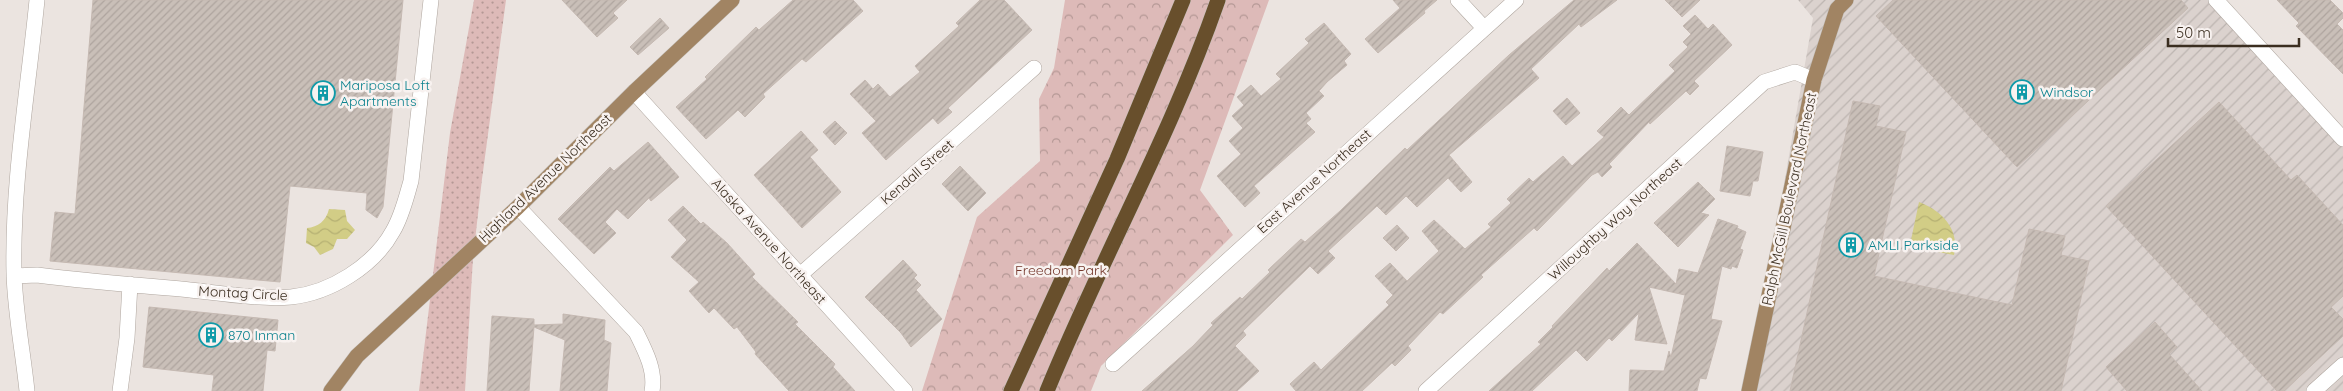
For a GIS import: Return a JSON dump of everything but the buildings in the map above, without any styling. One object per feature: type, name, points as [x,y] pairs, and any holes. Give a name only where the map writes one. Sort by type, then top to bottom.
[{"type":"highway","points":[[1011,391],[1117,159],[1183,0]]},
{"type":"highway","points":[[1048,391],[1066,346],[1190,76],[1218,0]]},
{"type":"main road","name":"Highland Avenue Northeast","points":[[331,391],[358,356],[518,207],[634,92],[732,0]]},
{"type":"main road","name":"Ralph McGill Boulevard Northeast","points":[[1749,391],[1814,80],[1837,3]]},
{"type":"street","points":[[27,391],[14,276],[14,234],[21,127],[37,0]]},
{"type":"street","name":"Montag Circle","points":[[14,276],[37,275],[242,295],[290,297],[322,290],[362,266],[380,249],[393,232],[403,210],[411,181],[431,0]]},
{"type":"street","points":[[1458,0],[1484,28]]},
{"type":"street","name":"East Avenue Northeast","points":[[1114,364],[1516,0]]},
{"type":"street","points":[[2218,1],[2343,139]]},
{"type":"street","name":"Kendall Street","points":[[800,275],[1034,68]]},
{"type":"street","name":"Willoughby Way Northeast","points":[[1426,391],[1764,82],[1795,72],[1814,80]]},
{"type":"street","name":"Alaska Avenue Northeast","points":[[634,92],[904,391]]},
{"type":"street","points":[[518,207],[636,332],[648,357],[653,384],[652,391]]},
{"type":"street","points":[[120,391],[127,338],[130,284]]},
{"type":"street","points":[[2314,391],[2343,365]]},
{"type":"shaded area","points":[[1798,0],[2224,0],[2343,132],[2343,391],[1748,391],[1813,18]]},
{"type":"green space","points":[[474,0],[506,0],[473,258],[465,391],[419,391],[450,133]]},
{"type":"green space","name":"Freedom Park","points":[[1065,0],[1269,0],[1200,190],[1233,235],[1101,366],[1091,391],[922,391],[977,217],[1040,161],[1039,99],[1054,68]]},
{"type":"water","points":[[1919,202],[1935,210],[1952,229],[1955,246],[1954,255],[1917,248],[1911,240]]},
{"type":"water","points":[[329,209],[345,210],[347,221],[355,230],[347,239],[337,239],[333,249],[320,255],[314,247],[306,243],[307,228],[321,223]]},
{"type":"place","name":"Windsor","points":[[2022,92]]},
{"type":"place","name":"Mariposa Loft Apartments","points":[[323,93]]},
{"type":"place","name":"AMLI Parkside","points":[[1851,245]]},
{"type":"place","name":"870 Inman","points":[[211,335]]}]
